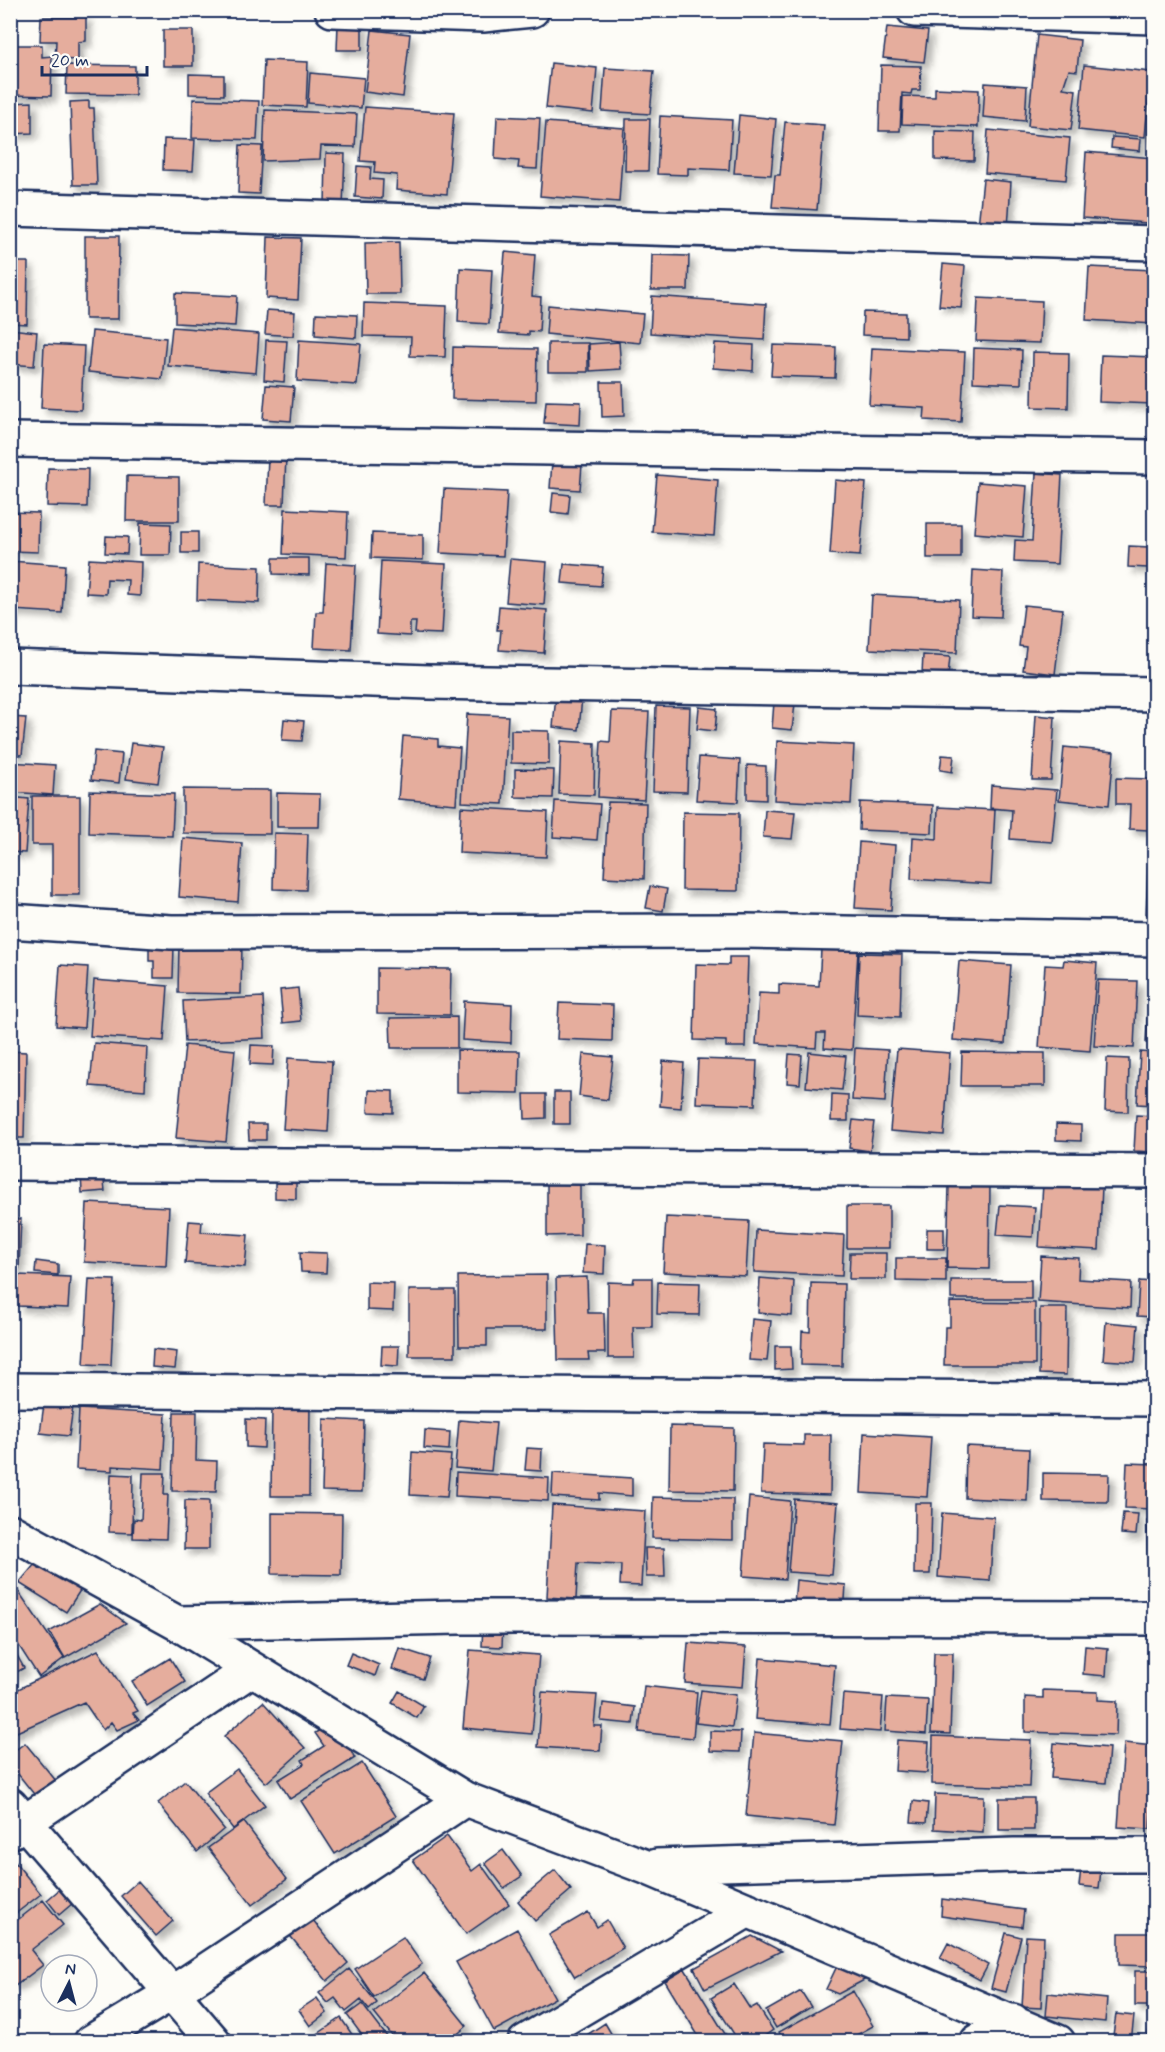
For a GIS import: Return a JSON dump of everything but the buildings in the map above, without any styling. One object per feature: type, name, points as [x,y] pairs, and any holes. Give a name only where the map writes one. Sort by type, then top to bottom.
[{"type":"street","points":[[332,10],[483,15],[532,10]]},
{"type":"street","points":[[914,10],[1155,17]]},
{"type":"street","points":[[10,209],[1155,243]]},
{"type":"street","points":[[10,440],[1155,457]]},
{"type":"street","points":[[10,667],[429,682],[1155,694]]},
{"type":"street","points":[[10,921],[171,932],[747,931],[1155,939]]},
{"type":"street","points":[[10,1162],[1155,1171]]},
{"type":"street","points":[[10,1390],[1155,1399]]},
{"type":"street","points":[[17,1543],[177,1623],[465,1799],[646,1867],[1058,2042]]},
{"type":"street","points":[[177,1623],[459,1617],[1155,1618]]},
{"type":"street","points":[[214,2042],[16,1820],[252,1669]]},
{"type":"street","points":[[91,2042],[172,1993],[465,1799]]},
{"type":"street","points":[[646,1867],[1155,1854]]},
{"type":"street","points":[[525,2042],[748,1910]]},
{"type":"street","points":[[977,2042],[1013,2021]]}]
